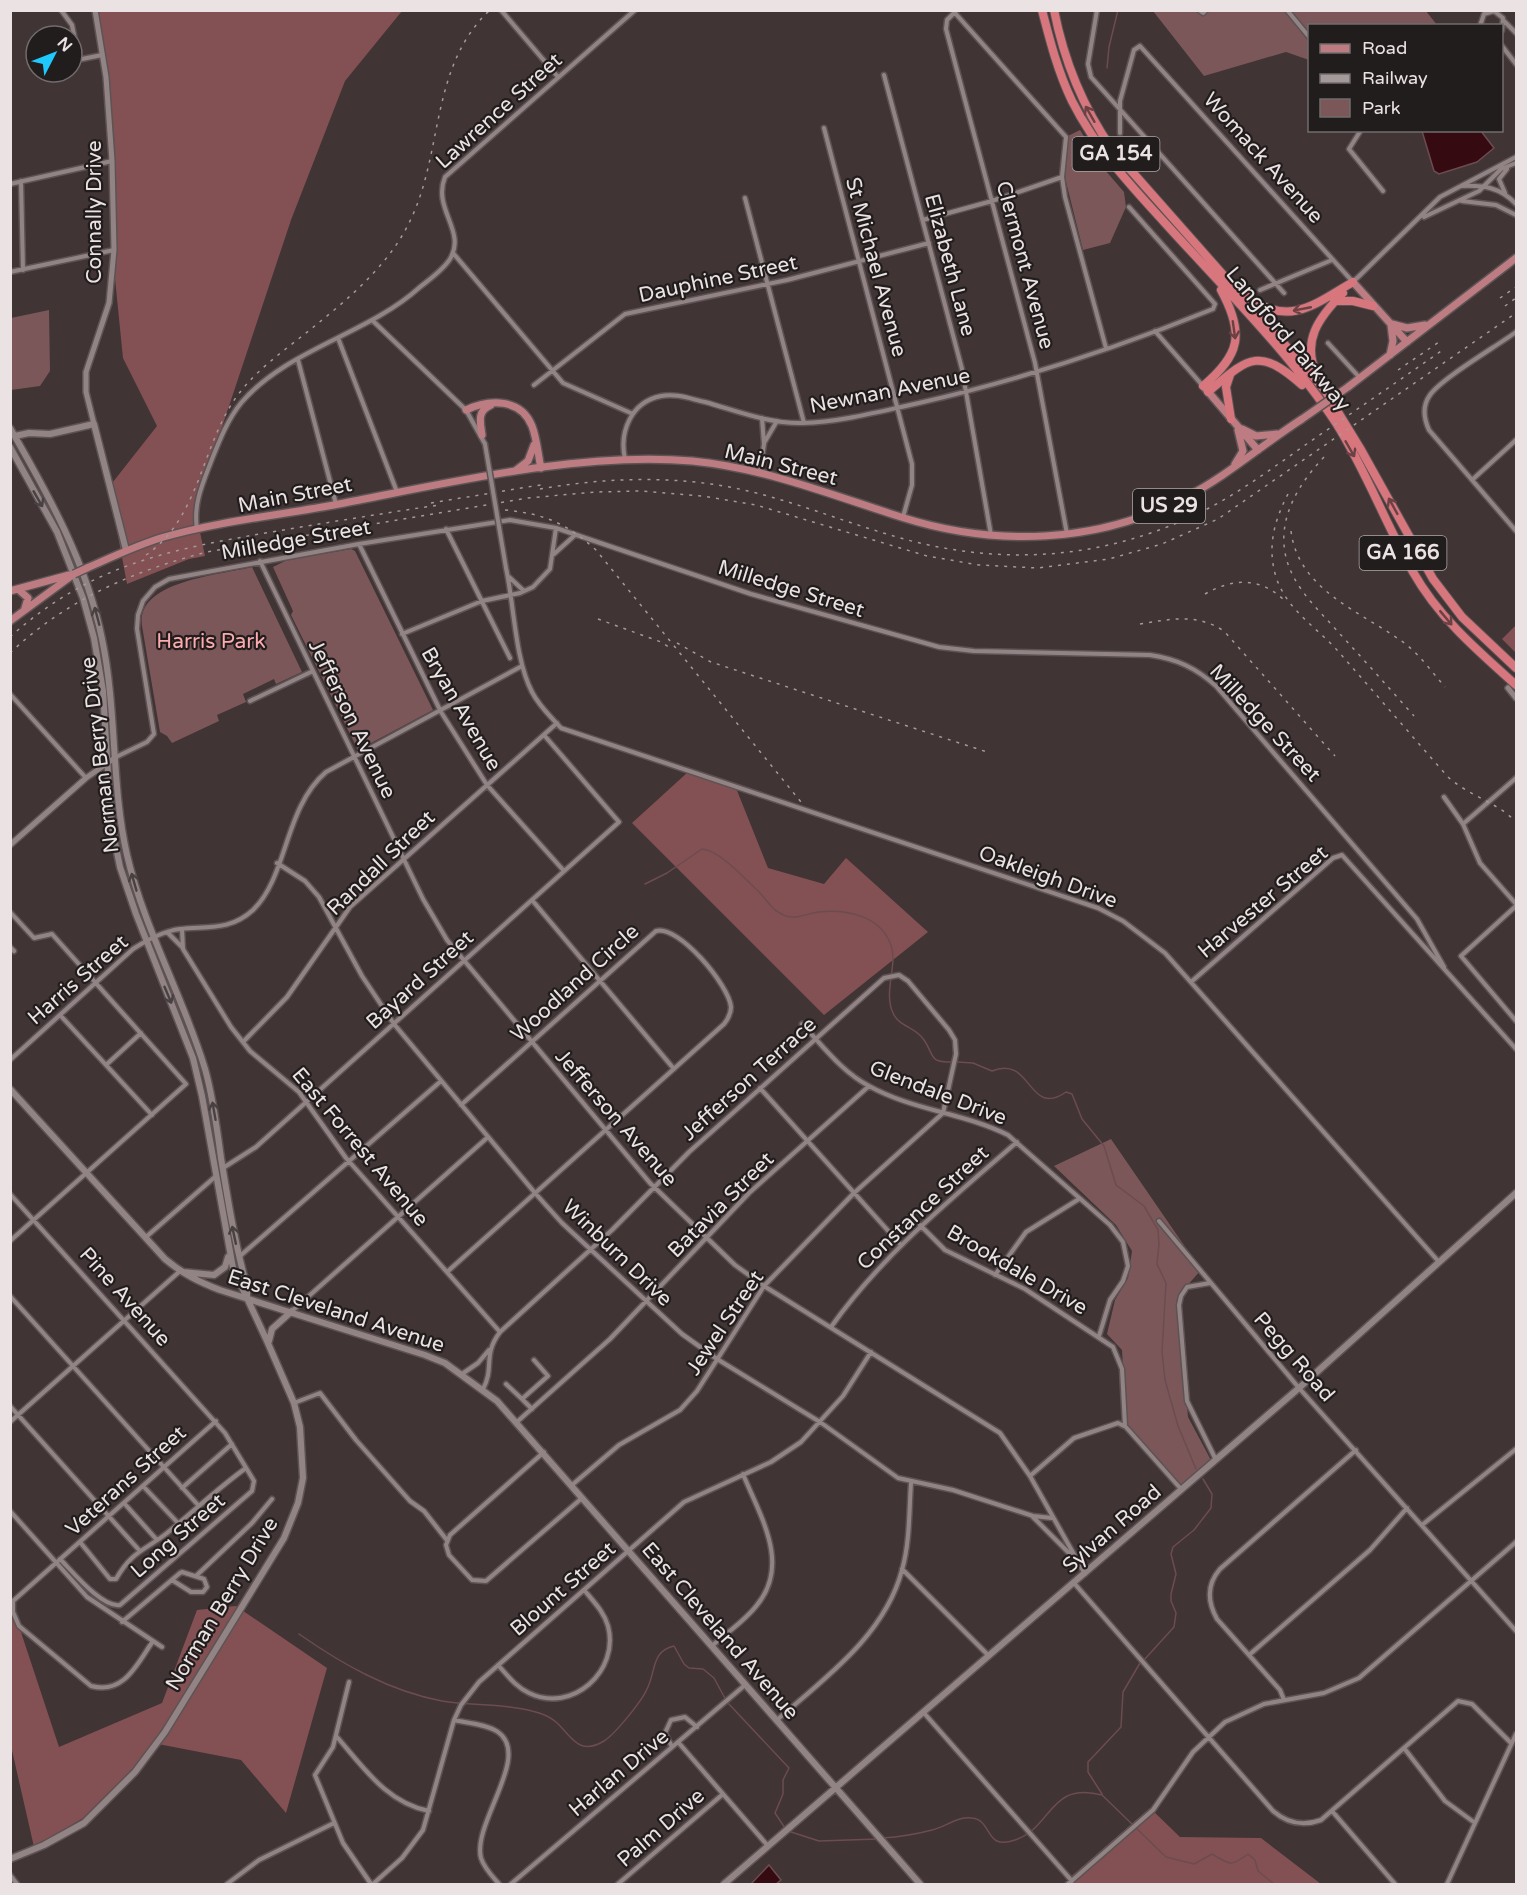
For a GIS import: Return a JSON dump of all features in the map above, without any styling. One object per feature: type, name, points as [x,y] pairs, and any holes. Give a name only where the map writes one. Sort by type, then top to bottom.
[{"type":"highway","name":"Langford Parkway","points":[[1042,10],[1059,71],[1091,135],[1124,178],[1324,389],[1360,448],[1433,579],[1462,617],[1516,668]]},
{"type":"highway","name":"Langford Parkway","points":[[1054,10],[1072,76],[1096,125],[1134,176],[1217,274],[1318,400],[1358,462],[1413,573],[1435,606],[1462,636],[1516,685]]},
{"type":"highway","points":[[1217,274],[1257,303],[1285,311],[1317,305],[1353,282]]},
{"type":"highway","name":"GA 154","points":[[1206,389],[1226,366],[1235,346],[1236,334],[1231,313],[1217,274]]},
{"type":"highway","points":[[1324,389],[1316,372],[1310,346],[1317,322],[1353,282]]},
{"type":"highway","points":[[1334,301],[1353,301],[1373,306]]},
{"type":"highway","points":[[1206,389],[1241,364],[1252,360],[1270,362],[1291,376],[1318,400]]},
{"type":"highway","points":[[1230,373],[1226,387],[1234,422]]},
{"type":"main road","name":"US 29","points":[[1431,323],[1516,258]]},
{"type":"main road","name":"Womack Avenue","points":[[1353,282],[1407,342]]},
{"type":"main road","points":[[1389,357],[1393,341],[1390,323],[1407,328],[1431,323]]},
{"type":"main road","name":"Main Street","points":[[66,577],[126,550],[166,536],[397,492],[542,468],[626,460],[692,461],[760,472],[902,518],[944,529],[991,536],[1067,535],[1142,517],[1186,497],[1232,469],[1348,387],[1431,323]]},
{"type":"main road","points":[[1206,389],[1258,450]]},
{"type":"main road","points":[[482,435],[481,411],[500,402]]},
{"type":"main road","points":[[466,410],[481,403],[500,402],[524,413],[532,425],[542,468]]},
{"type":"main road","points":[[1234,422],[1256,436],[1282,432]]},
{"type":"main road","points":[[1232,469],[1243,451],[1234,422]]},
{"type":"main road","points":[[15,436],[29,433],[50,434],[94,424]]},
{"type":"main road","name":"Connally Drive","points":[[94,424],[126,550]]},
{"type":"main road","name":"Norman Berry Drive","points":[[10,428],[49,498],[88,588],[106,660],[126,852],[138,894],[206,1071],[247,1297]]},
{"type":"main road","points":[[510,474],[531,457],[535,437]]},
{"type":"main road","name":"Norman Berry Drive","points":[[10,447],[57,532],[83,598],[100,672],[115,844],[125,883],[193,1058],[202,1096],[229,1250],[239,1286],[247,1297],[294,1403],[303,1452],[303,1478],[291,1522],[165,1732],[135,1772],[97,1812],[71,1831],[10,1859]]},
{"type":"main road","points":[[10,457],[23,470]]},
{"type":"main road","name":"US 29","points":[[14,590],[66,577]]},
{"type":"main road","name":"US 29","points":[[10,621],[66,577]]},
{"type":"main road","points":[[14,590],[28,598],[24,610]]},
{"type":"main road","name":"East Cleveland Avenue","points":[[10,1089],[146,1237],[180,1271],[195,1281],[426,1355],[462,1374],[483,1389],[518,1421],[629,1552],[920,1884]]},
{"type":"main road","name":"Sylvan Road","points":[[724,1884],[990,1657],[1299,1388],[1516,1193]]},
{"type":"main road","points":[[180,1271],[204,1275],[217,1274],[227,1264],[229,1250]]},
{"type":"main road","points":[[269,1345],[272,1329],[292,1311]]},
{"type":"street","points":[[61,10],[72,24]]},
{"type":"street","points":[[501,10],[558,77]]},
{"type":"street","name":"Lawrence Street","points":[[453,254],[454,234],[440,197],[445,177],[635,10]]},
{"type":"street","points":[[1097,10],[1088,70],[1120,110],[1284,294]]},
{"type":"street","points":[[1199,10],[1203,14],[1206,10]]},
{"type":"street","points":[[1287,10],[1308,36]]},
{"type":"street","points":[[1503,10],[1503,24]]},
{"type":"street","name":"Connally Drive","points":[[94,11],[103,55],[112,161],[114,250],[109,303],[86,372],[86,392],[94,424]]},
{"type":"street","points":[[1479,24],[1487,11],[1497,12],[1516,33]]},
{"type":"street","points":[[956,12],[1066,137],[1062,177],[1106,348]]},
{"type":"street","name":"Clermont Avenue","points":[[956,12],[947,20],[946,29],[1037,374],[1067,535]]},
{"type":"street","name":"Womack Avenue","points":[[1120,110],[1134,50],[1140,46],[1353,282]]},
{"type":"street","points":[[1503,47],[1516,64]]},
{"type":"street","points":[[84,59],[103,55]]},
{"type":"street","name":"Elizabeth Lane","points":[[885,75],[967,392],[991,536]]},
{"type":"street","points":[[1120,110],[1120,133]]},
{"type":"street","name":"St Michael Avenue","points":[[824,128],[913,472],[902,518]]},
{"type":"street","points":[[1360,132],[1349,149],[1383,191]]},
{"type":"street","points":[[1353,282],[1421,219],[1440,197],[1516,157]]},
{"type":"street","points":[[10,184],[112,161]]},
{"type":"street","points":[[1421,219],[1437,208],[1459,201],[1486,186],[1502,169],[1516,163]]},
{"type":"street","points":[[1505,194],[1499,179],[1503,171],[1516,163]]},
{"type":"street","points":[[923,220],[992,201],[1062,177]]},
{"type":"street","points":[[21,181],[23,270]]},
{"type":"street","points":[[1457,187],[1486,186],[1505,194],[1516,204]]},
{"type":"street","points":[[745,198],[804,423]]},
{"type":"street","points":[[1459,201],[1496,205],[1516,215]]},
{"type":"street","name":"Newnan Avenue","points":[[633,414],[650,399],[672,395],[762,418],[804,423],[897,408],[1037,374],[1213,309],[1215,304],[1129,207]]},
{"type":"street","name":"Dauphine Street","points":[[534,385],[625,314],[769,284],[929,243]]},
{"type":"street","points":[[10,272],[114,250]]},
{"type":"street","points":[[197,530],[195,513],[199,492],[228,422],[256,387],[298,360],[404,302],[445,265],[453,254],[554,369],[563,383],[633,414],[624,432],[623,449],[626,460]]},
{"type":"street","points":[[1260,290],[1332,260]]},
{"type":"street","points":[[373,321],[466,410],[482,435],[512,594],[522,666],[531,691],[542,708],[557,723]]},
{"type":"street","points":[[1155,331],[1206,389]]},
{"type":"street","points":[[1516,332],[1437,388],[1427,401],[1425,416],[1429,430],[1516,531]]},
{"type":"street","points":[[338,338],[397,492]]},
{"type":"street","points":[[1328,343],[1360,378]]},
{"type":"street","points":[[298,360],[336,504]]},
{"type":"street","points":[[760,472],[764,444],[762,418]]},
{"type":"street","points":[[764,444],[777,421]]},
{"type":"street","points":[[1472,480],[1516,440]]},
{"type":"street","name":"Milledge Street","points":[[116,757],[147,742],[154,734],[136,629],[143,601],[155,587],[169,579],[260,561],[510,520],[556,528],[751,594],[939,647],[974,651],[1150,655],[1167,658],[1192,668],[1216,686],[1369,861],[1417,919],[1444,967]]},
{"type":"street","points":[[402,634],[482,601],[524,591],[544,578],[550,569],[554,554],[556,528]]},
{"type":"street","points":[[446,529],[510,658]]},
{"type":"street","points":[[554,554],[565,541],[575,535]]},
{"type":"street","name":"Bryan Avenue","points":[[359,544],[439,710],[487,785],[564,871]]},
{"type":"street","name":"Jefferson Avenue","points":[[260,561],[433,918],[464,961],[654,1187],[707,1239],[764,1286],[994,1428],[1006,1440],[1030,1476],[1073,1557],[1085,1574]]},
{"type":"street","points":[[508,576],[524,591]]},
{"type":"street","name":"Harris Street","points":[[10,1060],[95,983],[146,941],[166,932],[182,929],[220,928],[243,918],[262,899],[309,789],[326,772],[522,666]]},
{"type":"street","points":[[250,701],[313,671]]},
{"type":"street","points":[[1508,688],[1516,698]]},
{"type":"street","points":[[10,694],[86,778]]},
{"type":"street","name":"Randall Street","points":[[243,1042],[287,997],[350,908],[557,723]]},
{"type":"street","name":"Oakleigh Drive","points":[[557,723],[570,731],[1098,908],[1146,937],[1191,982],[1438,1262]]},
{"type":"street","name":"Bayard Street","points":[[146,1237],[223,1169],[256,1147],[619,822],[544,735]]},
{"type":"street","points":[[11,843],[86,778],[116,757]]},
{"type":"street","points":[[1464,824],[1516,778]]},
{"type":"street","points":[[1444,797],[1464,824],[1480,862],[1516,905],[1461,956],[1516,1021]]},
{"type":"street","name":"Harvester Street","points":[[1191,982],[1333,858],[1342,855],[1354,866]]},
{"type":"street","name":"Winburn Drive","points":[[277,863],[296,874],[313,889],[336,926],[362,976],[394,1024],[535,1193],[590,1250],[682,1334],[717,1359],[820,1422],[886,1471],[911,1483],[952,1490],[1033,1516],[1053,1518]]},
{"type":"street","name":"Milledge Street","points":[[1354,866],[1516,1049]]},
{"type":"street","points":[[532,900],[674,1069]]},
{"type":"street","points":[[10,912],[34,938],[52,934],[186,1084],[10,1241]]},
{"type":"street","name":"East Forrest Avenue","points":[[182,929],[183,949]]},
{"type":"street","name":"Woodland Circle","points":[[447,1272],[724,1024],[730,1014],[728,999],[704,963],[674,933],[661,930],[652,934],[461,1105]]},
{"type":"street","name":"East Forrest Avenue","points":[[166,932],[183,949],[225,1019],[243,1042],[307,1102],[349,1162],[500,1332]]},
{"type":"street","name":"Jefferson Terrace","points":[[483,1389],[489,1373],[490,1349],[500,1332],[760,1088],[884,978],[893,975],[904,977],[955,1040],[956,1054],[943,1113]]},
{"type":"street","points":[[60,1015],[152,1115]]},
{"type":"street","name":"Glendale Drive","points":[[802,1024],[844,1069],[869,1086],[943,1113],[992,1127],[1017,1142],[1118,1234],[1128,1257],[1126,1275],[1110,1300],[1099,1336]]},
{"type":"street","points":[[106,1065],[141,1034]]},
{"type":"street","points":[[239,1257],[441,1081]]},
{"type":"street","name":"Batavia Street","points":[[518,1421],[646,1303],[749,1193],[869,1086]]},
{"type":"street","points":[[760,1088],[900,1244]]},
{"type":"street","name":"Jewel Street","points":[[572,1485],[620,1445],[680,1410],[697,1391],[764,1286],[854,1192],[943,1113]]},
{"type":"street","points":[[292,1311],[488,1137]]},
{"type":"street","name":"Constance Street","points":[[831,1327],[863,1284],[900,1244],[1017,1142]]},
{"type":"street","name":"Pine Avenue","points":[[10,1194],[216,1421]]},
{"type":"street","points":[[995,1275],[1026,1232],[1079,1198]]},
{"type":"street","name":"Pegg Road","points":[[1159,1221],[1299,1388],[1516,1631]]},
{"type":"street","name":"Brookdale Drive","points":[[920,1225],[945,1250],[1025,1289],[1113,1347],[1120,1361],[1125,1426]]},
{"type":"street","points":[[10,1422],[180,1271]]},
{"type":"street","points":[[1210,1283],[1187,1287],[1181,1296],[1179,1305],[1187,1401],[1216,1460]]},
{"type":"street","points":[[10,1296],[198,1505]]},
{"type":"street","points":[[462,1374],[478,1363],[490,1349]]},
{"type":"street","name":"Blount Street","points":[[372,1884],[412,1847],[429,1812],[454,1720],[470,1691],[684,1502],[788,1453],[843,1396],[871,1352]]},
{"type":"street","points":[[522,1399],[548,1376],[534,1360]]},
{"type":"street","points":[[506,1384],[531,1409]]},
{"type":"street","points":[[294,1403],[320,1394],[410,1501],[424,1511],[447,1540],[449,1555],[472,1580],[486,1581],[583,1498]]},
{"type":"street","points":[[10,1406],[139,1550]]},
{"type":"street","name":"Long Street","points":[[60,1559],[95,1594],[111,1605],[120,1605],[252,1491],[254,1481],[216,1421]]},
{"type":"street","name":"Veterans Street","points":[[153,1641],[131,1674],[119,1684],[98,1688],[84,1682],[19,1626],[13,1612],[13,1601],[216,1421]]},
{"type":"street","points":[[1030,1476],[1074,1438],[1118,1424],[1125,1426],[1182,1490]]},
{"type":"street","points":[[182,1488],[232,1444]]},
{"type":"street","points":[[1422,1525],[1516,1449]]},
{"type":"street","points":[[1284,1700],[1280,1690],[1217,1619],[1211,1609],[1209,1592],[1214,1576],[1220,1569],[1356,1450]]},
{"type":"street","points":[[447,1540],[544,1452]]},
{"type":"street","points":[[80,1542],[110,1579],[116,1579],[128,1560],[139,1550],[157,1540],[246,1468]]},
{"type":"street","points":[[712,1646],[758,1605],[773,1571],[774,1556],[743,1474]]},
{"type":"street","points":[[777,1720],[838,1667],[861,1642],[888,1603],[902,1569],[911,1483]]},
{"type":"street","points":[[143,1486],[178,1523]]},
{"type":"street","points":[[197,1575],[252,1523],[272,1499]]},
{"type":"street","points":[[124,1503],[157,1540]]},
{"type":"street","points":[[1249,1655],[1370,1550],[1407,1508]]},
{"type":"street","points":[[10,1511],[55,1564],[87,1597],[162,1647]]},
{"type":"street","points":[[1033,1516],[1073,1557]]},
{"type":"street","points":[[924,1713],[1070,1883],[1153,1810],[1193,1752],[1208,1736],[1244,1712],[1284,1700],[1324,1693],[1359,1677],[1516,1542]]},
{"type":"street","points":[[902,1569],[990,1657]]},
{"type":"street","points":[[122,1622],[172,1580],[185,1571],[197,1575],[207,1584],[205,1591],[200,1594],[172,1580]]},
{"type":"street","points":[[1074,1583],[1281,1818],[1294,1823],[1308,1824],[1320,1820],[1455,1703],[1462,1701],[1472,1704],[1511,1743]]},
{"type":"street","points":[[498,1665],[519,1687],[541,1697],[566,1697],[589,1685],[605,1665],[610,1639],[603,1615],[585,1591]]},
{"type":"street","points":[[349,1682],[336,1736],[328,1757],[315,1775],[334,1823],[351,1857],[372,1884]]},
{"type":"street","name":"Harlan Drive","points":[[512,1884],[746,1685]]},
{"type":"street","points":[[672,1747],[665,1733],[671,1720],[685,1717],[696,1727]]},
{"type":"street","points":[[454,1720],[494,1730],[503,1736],[509,1746],[509,1761],[480,1845],[485,1867],[499,1884]]},
{"type":"street","points":[[1447,1884],[1516,1734]]},
{"type":"street","points":[[336,1736],[388,1794],[408,1806],[429,1812]]},
{"type":"street","points":[[678,1742],[768,1846]]},
{"type":"street","points":[[1404,1748],[1445,1801],[1474,1823]]},
{"type":"street","name":"Palm Drive","points":[[618,1884],[723,1794]]},
{"type":"street","points":[[1332,1811],[1395,1884]]},
{"type":"street","points":[[227,1884],[267,1855],[334,1823]]},
{"type":"street","points":[[10,1875],[17,1884]]},
{"type":"green space","points":[[1153,11],[1426,11],[1436,24],[1308,24],[1308,60],[1286,52],[1204,76]]},
{"type":"green space","points":[[1080,130],[1105,170],[1124,192],[1126,207],[1110,243],[1083,250],[1065,178],[1068,136]]},
{"type":"green space","points":[[49,310],[50,371],[40,386],[11,390],[11,318]]},
{"type":"green space","name":"Harris Park","points":[[351,549],[355,551],[433,710],[358,750],[291,615],[293,611],[273,567],[287,560]]},
{"type":"green space","name":"Harris Park","points":[[252,567],[302,672],[276,684],[274,679],[243,694],[246,702],[217,715],[219,721],[172,743],[160,732],[142,626],[143,611],[152,599],[165,590],[182,583]]},
{"type":"green space","points":[[1111,1139],[1201,1270],[1178,1296],[1188,1417],[1212,1462],[1181,1488],[1126,1423],[1122,1350],[1107,1334],[1115,1300],[1128,1278],[1132,1251],[1116,1225],[1054,1166]]},
{"type":"shaded area","points":[[93,11],[402,11],[345,81],[291,220],[195,508],[205,556],[189,559],[127,584],[109,487],[157,426],[123,358],[112,249],[107,84]]},
{"type":"shaded area","points":[[1422,132],[1482,132],[1494,148],[1477,162],[1439,174],[1434,171]]},
{"type":"shaded area","points":[[1516,625],[1516,653],[1502,639]]},
{"type":"shaded area","points":[[688,772],[734,783],[768,868],[824,884],[846,858],[928,932],[824,1015],[632,823]]},
{"type":"shaded area","points":[[12,1605],[59,1747],[162,1703],[197,1610],[236,1606],[327,1668],[286,1813],[241,1760],[158,1744],[90,1814],[34,1847],[11,1746]]},
{"type":"shaded area","points":[[1150,1808],[1180,1837],[1261,1838],[1321,1884],[1071,1884],[1067,1880]]},
{"type":"shaded area","points":[[769,1865],[781,1880],[776,1884],[751,1884]]},
{"type":"waterway","points":[[1107,68],[1109,47],[1118,10]]},
{"type":"waterway","points":[[645,884],[667,873],[702,849],[716,854],[730,865],[781,914],[794,917],[829,911],[851,913],[870,921],[879,927],[891,945],[893,961],[889,996],[893,1013],[899,1021],[921,1036],[935,1059],[952,1062]]},
{"type":"waterway","points":[[957,1062],[973,1063],[992,1071],[1005,1068],[1015,1071],[1044,1098],[1054,1098],[1066,1092],[1072,1094],[1082,1119],[1104,1146],[1116,1185],[1144,1206],[1158,1230],[1157,1264],[1166,1283],[1162,1352],[1165,1380],[1178,1426],[1196,1469]]},
{"type":"waterway","points":[[1144,1660],[1174,1627],[1176,1613],[1171,1594],[1176,1574],[1171,1554],[1173,1547],[1194,1530],[1211,1508],[1212,1494],[1203,1479]]},
{"type":"waterway","points":[[299,1634],[349,1666],[403,1691],[442,1701],[521,1708],[539,1713],[556,1722],[576,1742],[588,1747],[604,1741],[621,1725],[644,1694],[661,1652],[674,1646],[684,1664],[689,1668],[703,1669],[714,1678],[727,1702],[789,1768],[783,1780],[783,1794],[775,1813],[785,1828]]},
{"type":"waterway","points":[[1102,1794],[1088,1772],[1088,1762],[1121,1727],[1123,1692],[1140,1663]]},
{"type":"waterway","points":[[882,1838],[920,1833],[937,1829],[956,1820],[972,1818],[979,1820],[998,1841],[1015,1840],[1037,1826],[1061,1800],[1071,1794],[1085,1792],[1102,1795],[1166,1857],[1194,1864],[1212,1854],[1234,1863],[1248,1854],[1255,1860],[1258,1871],[1274,1884]]},
{"type":"waterway","points":[[788,1831],[819,1841],[878,1839]]},
{"type":"railway","points":[[146,555],[164,540],[178,522],[189,502],[225,416],[245,386],[262,368],[339,306],[366,281],[400,239],[420,196],[447,84],[457,58],[470,33],[490,10]]},
{"type":"railway","points":[[1500,298],[1516,287]]},
{"type":"railway","points":[[1505,306],[1516,298]]},
{"type":"railway","points":[[10,653],[54,618],[102,590],[153,568],[207,552],[528,498],[595,492],[640,491],[702,496],[756,505],[927,556],[979,565],[1038,568],[1109,559],[1162,544],[1218,519],[1516,313]]},
{"type":"railway","points":[[1398,370],[1439,342]]},
{"type":"railway","points":[[540,489],[618,480],[697,482],[767,496],[897,537],[937,547],[977,553],[1017,555],[1095,548],[1172,525],[1222,501],[1444,349]]},
{"type":"railway","points":[[1324,457],[1300,487],[1286,519],[1285,553],[1291,571],[1310,601],[1414,716]]},
{"type":"railway","points":[[431,503],[546,484]]},
{"type":"railway","points":[[1288,494],[1279,514],[1272,545],[1276,577],[1287,599],[1302,617],[1337,650],[1448,777],[1500,809],[1516,822]]},
{"type":"railway","points":[[10,637],[41,612],[72,592],[135,563],[168,553],[239,538],[439,505]]},
{"type":"railway","points":[[505,510],[532,514],[554,521],[575,533],[596,550],[801,802]]},
{"type":"railway","points":[[1291,531],[1296,551],[1305,568],[1318,583],[1349,608],[1407,645],[1445,687]]},
{"type":"railway","points":[[1205,594],[1226,585],[1246,582],[1265,587],[1284,600]]},
{"type":"railway","points":[[598,619],[661,642],[672,649]]},
{"type":"railway","points":[[1140,624],[1183,619],[1214,625],[1224,631],[1335,756]]},
{"type":"railway","points":[[677,643],[711,662],[987,752]]}]
